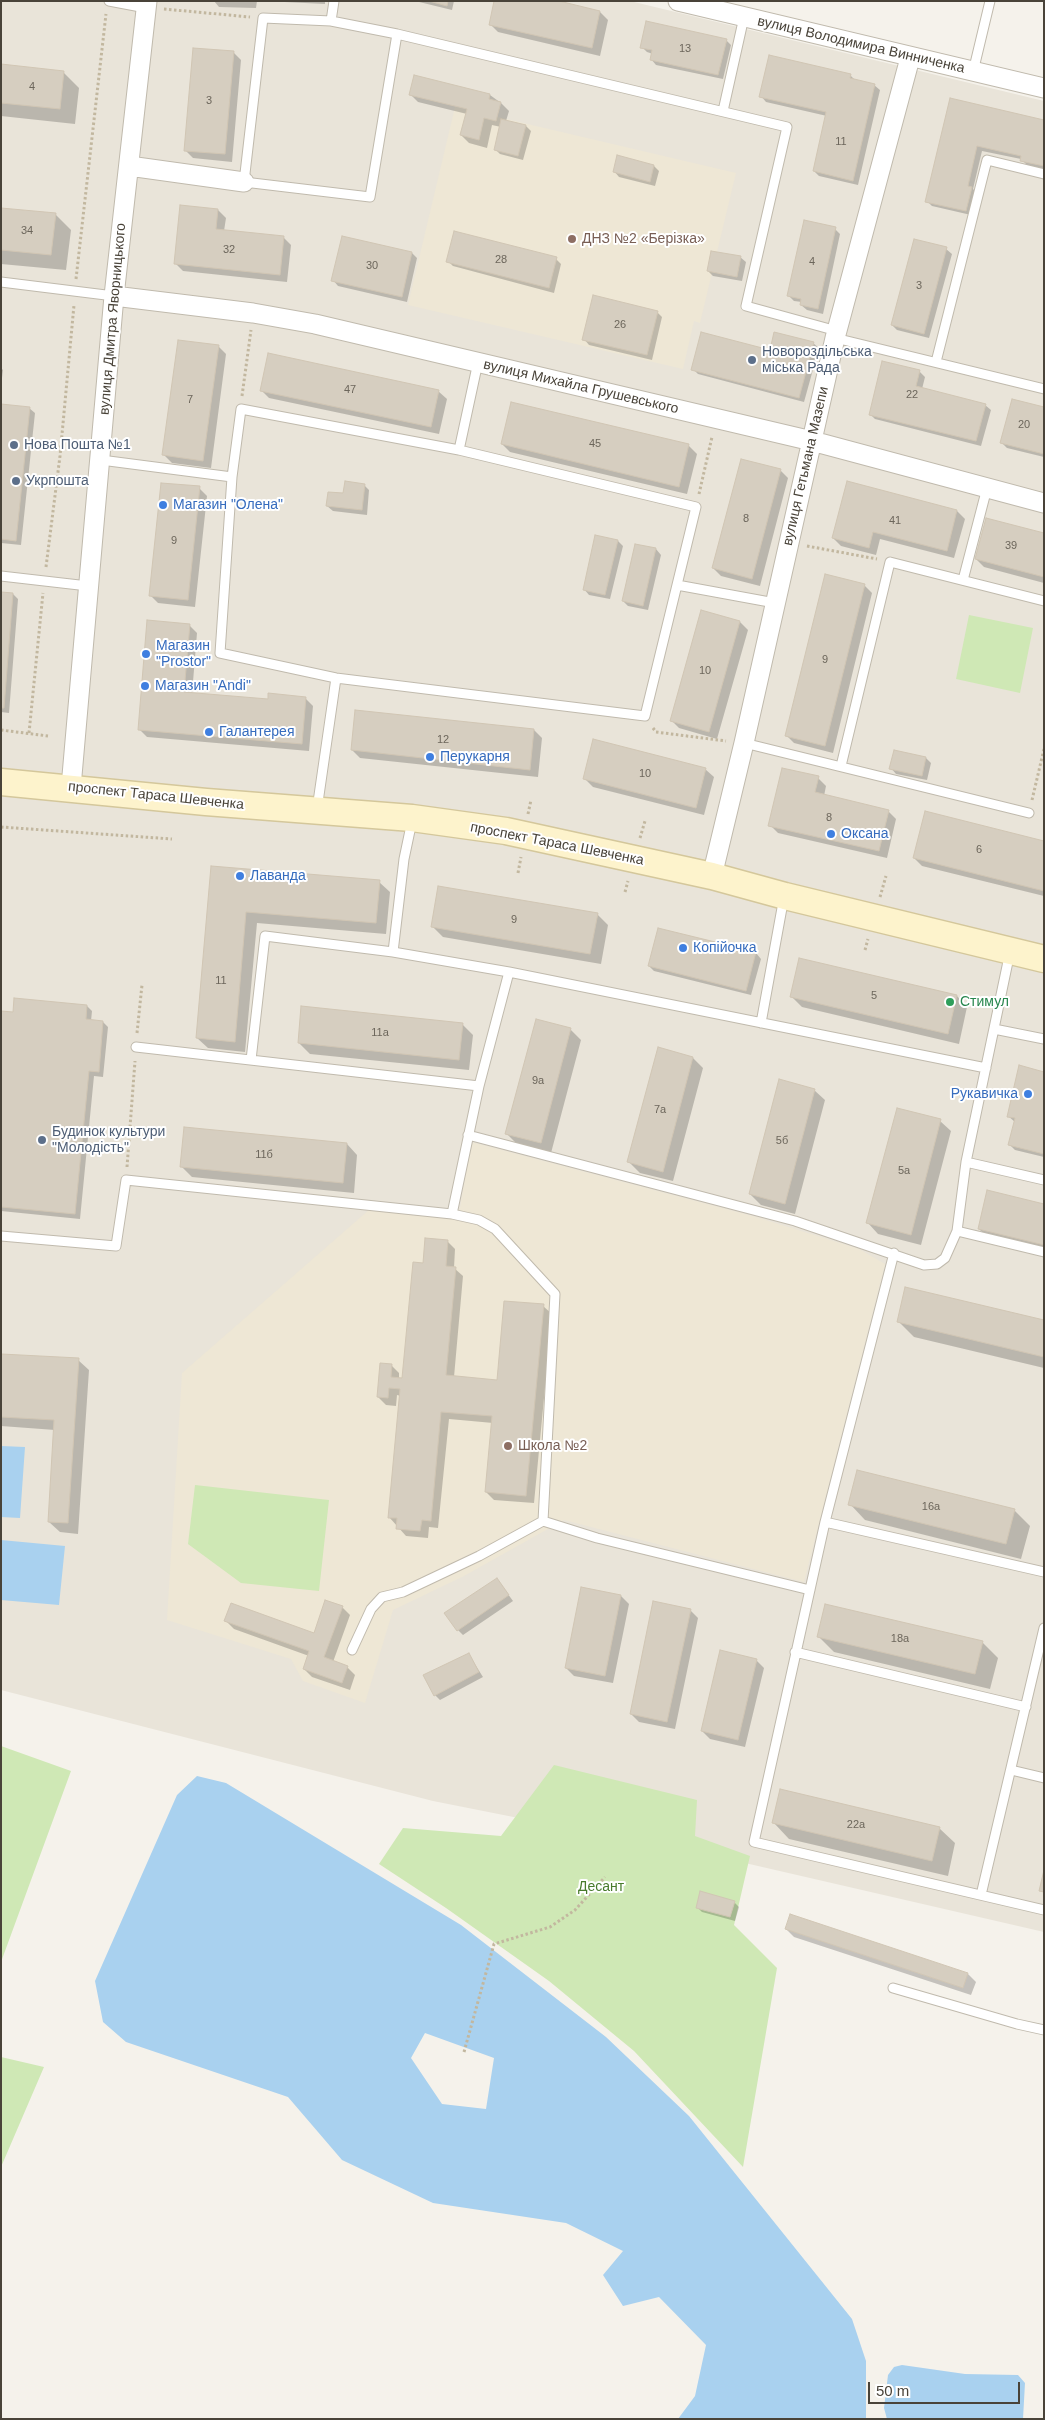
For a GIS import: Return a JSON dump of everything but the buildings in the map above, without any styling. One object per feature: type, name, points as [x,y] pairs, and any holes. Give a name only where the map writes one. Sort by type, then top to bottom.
[{"type":"street","name":"вулиця Володимира Винниченка","points":[[678,1],[910,58],[1044,88]]},
{"type":"street","name":"вулиця Дмитра Яворницького","points":[[71,788],[114,296],[147,4]]},
{"type":"street","name":"вулиця Гетьмана Мазепи","points":[[712,876],[744,744],[836,334],[910,58]]},
{"type":"street","points":[[128,166],[244,182]]},
{"type":"street","name":"вулиця Михайла Грушевського","points":[[114,296],[253,313],[315,324],[812,440],[1044,503]]},
{"type":"street","name":"проспект Тараса Шевченка","points":[[1,782],[412,818],[506,831],[712,876],[1044,960]]},
{"type":"lane","points":[[109,1],[147,4]]},
{"type":"lane","points":[[331,21],[334,1]]},
{"type":"lane","points":[[973,72],[990,1]]},
{"type":"lane","points":[[397,34],[370,197],[244,182],[263,18],[331,21],[397,34],[787,127],[746,306],[936,362],[1044,389]]},
{"type":"lane","points":[[723,111],[744,18]]},
{"type":"lane","points":[[936,362],[987,160],[1044,174]]},
{"type":"lane","points":[[1,282],[114,296]]},
{"type":"lane","points":[[460,450],[478,362]]},
{"type":"lane","points":[[241,409],[460,450],[696,507],[645,716],[336,678],[220,653],[232,477],[241,409]]},
{"type":"lane","points":[[101,460],[232,477]]},
{"type":"lane","points":[[963,580],[987,488]]},
{"type":"lane","points":[[841,766],[890,562],[1044,601]]},
{"type":"lane","points":[[1,576],[88,586]]},
{"type":"lane","points":[[677,585],[776,603]]},
{"type":"lane","points":[[317,811],[336,678]]},
{"type":"lane","points":[[744,744],[1029,813]]},
{"type":"lane","points":[[393,952],[404,859],[412,818]]},
{"type":"lane","points":[[761,1023],[785,896]]},
{"type":"lane","points":[[250,1060],[265,936],[393,952],[509,972],[986,1068]]},
{"type":"lane","points":[[468,1135],[795,1221],[924,1265],[936,1264],[945,1258],[957,1231],[966,1162],[1010,952]]},
{"type":"lane","points":[[452,1214],[479,1086],[509,972]]},
{"type":"lane","points":[[994,1029],[1044,1039]]},
{"type":"lane","points":[[136,1047],[479,1086]]},
{"type":"lane","points":[[966,1162],[1044,1180]]},
{"type":"lane","points":[[1,1236],[116,1246],[126,1180],[452,1214],[479,1220],[495,1229],[554,1292],[543,1521]]},
{"type":"lane","points":[[957,1231],[1044,1252]]},
{"type":"lane","points":[[894,1254],[826,1522],[754,1842],[1044,1910]]},
{"type":"lane","points":[[352,1650],[371,1609],[382,1597],[403,1592],[479,1556],[543,1521],[597,1538],[810,1590]]},
{"type":"lane","points":[[826,1522],[1044,1572]]},
{"type":"lane","points":[[981,1895],[1044,1628]]},
{"type":"lane","points":[[796,1652],[1026,1707]]},
{"type":"lane","points":[[1011,1770],[1044,1778]]},
{"type":"lane","points":[[893,1988],[1044,2030]]},
{"type":"path","points":[[147,4],[263,18]]},
{"type":"path","points":[[28,733],[60,456],[75,292],[106,11]]},
{"type":"path","points":[[241,409],[253,313]]},
{"type":"path","points":[[696,507],[716,418]]},
{"type":"path","points":[[789,543],[890,562]]},
{"type":"path","points":[[645,716],[656,732],[744,744]]},
{"type":"path","points":[[1,730],[48,736]]},
{"type":"path","points":[[1029,813],[1044,749]]},
{"type":"path","points":[[640,839],[645,822]]},
{"type":"path","points":[[1,828],[172,839]]},
{"type":"path","points":[[625,892],[629,878]]},
{"type":"path","points":[[126,1180],[142,986]]},
{"type":"path","points":[[464,2052],[494,1944],[550,1927],[575,1910],[605,1876]]},
{"type":"shaded area","points":[[1,1],[630,1],[1044,101],[1044,1932],[745,1863],[433,1801],[1,1690]]},
{"type":"shaded area","name":"ДНЗ №2 «Берізка»","points":[[455,107],[736,173],[700,323],[694,321],[683,369],[408,305]]},
{"type":"shaded area","name":"Школа №2","points":[[471,1142],[756,1217],[859,1249],[885,1264],[804,1582],[564,1520],[464,1576],[393,1610],[365,1703],[303,1681],[291,1659],[167,1620],[182,1373],[370,1209],[458,1220]]},
{"type":"green space","points":[[969,615],[1033,628],[1020,693],[956,679]]},
{"type":"green space","points":[[195,1485],[329,1500],[319,1591],[241,1583],[188,1544]]},
{"type":"green space","points":[[1,1746],[71,1771],[1,1962]]},
{"type":"green space","name":"Десант","points":[[554,1765],[697,1800],[695,1836],[750,1856],[734,1925],[777,1968],[743,2167],[634,2051],[549,1981],[446,1908],[379,1864],[403,1828],[501,1836]]},
{"type":"green space","points":[[1,2057],[44,2067],[1,2167]]},
{"type":"water","points":[[1,1446],[25,1447],[20,1518],[1,1517]]},
{"type":"water","points":[[1,1540],[65,1546],[59,1605],[1,1600]]},
{"type":"water","points":[[197,1776],[226,1783],[461,1925],[606,2037],[689,2116],[852,2319],[866,2361],[866,2419],[678,2419],[695,2396],[706,2345],[659,2297],[623,2306],[603,2275],[623,2251],[566,2223],[433,2203],[342,2160],[288,2097],[126,2042],[103,2022],[95,1981],[177,1795]],"holes":[[[425,2033],[494,2058],[486,2109],[442,2104],[411,2058]]]},
{"type":"water","points":[[902,2365],[965,2374],[1018,2375],[1025,2383],[1023,2419],[887,2419],[884,2408],[888,2375],[894,2367]]},
{"type":"place","name":"ДНЗ №2 «Берізка»","points":[[572,239]]},
{"type":"place","name":"Новороздільська міська Рада","points":[[752,360]]},
{"type":"place","name":"Нова Пошта №1","points":[[14,445]]},
{"type":"place","name":"Укрпошта","points":[[16,481]]},
{"type":"place","name":"Магазин \"Олена\"","points":[[163,505]]},
{"type":"place","name":"Магазин \"Prostor\"","points":[[146,654]]},
{"type":"place","name":"Магазин \"Andi\"","points":[[145,686]]},
{"type":"place","name":"Галантерея","points":[[209,732]]},
{"type":"place","name":"Перукарня","points":[[430,757]]},
{"type":"place","name":"Оксана","points":[[831,834]]},
{"type":"place","name":"Лаванда","points":[[240,876]]},
{"type":"place","name":"Копійочка","points":[[683,948]]},
{"type":"place","name":"Стимул","points":[[950,1002]]},
{"type":"place","name":"Рукавичка","points":[[1028,1094]]},
{"type":"place","name":"Будинок культури \"Молодість\"","points":[[42,1140]]},
{"type":"place","name":"Школа №2","points":[[508,1446]]}]
